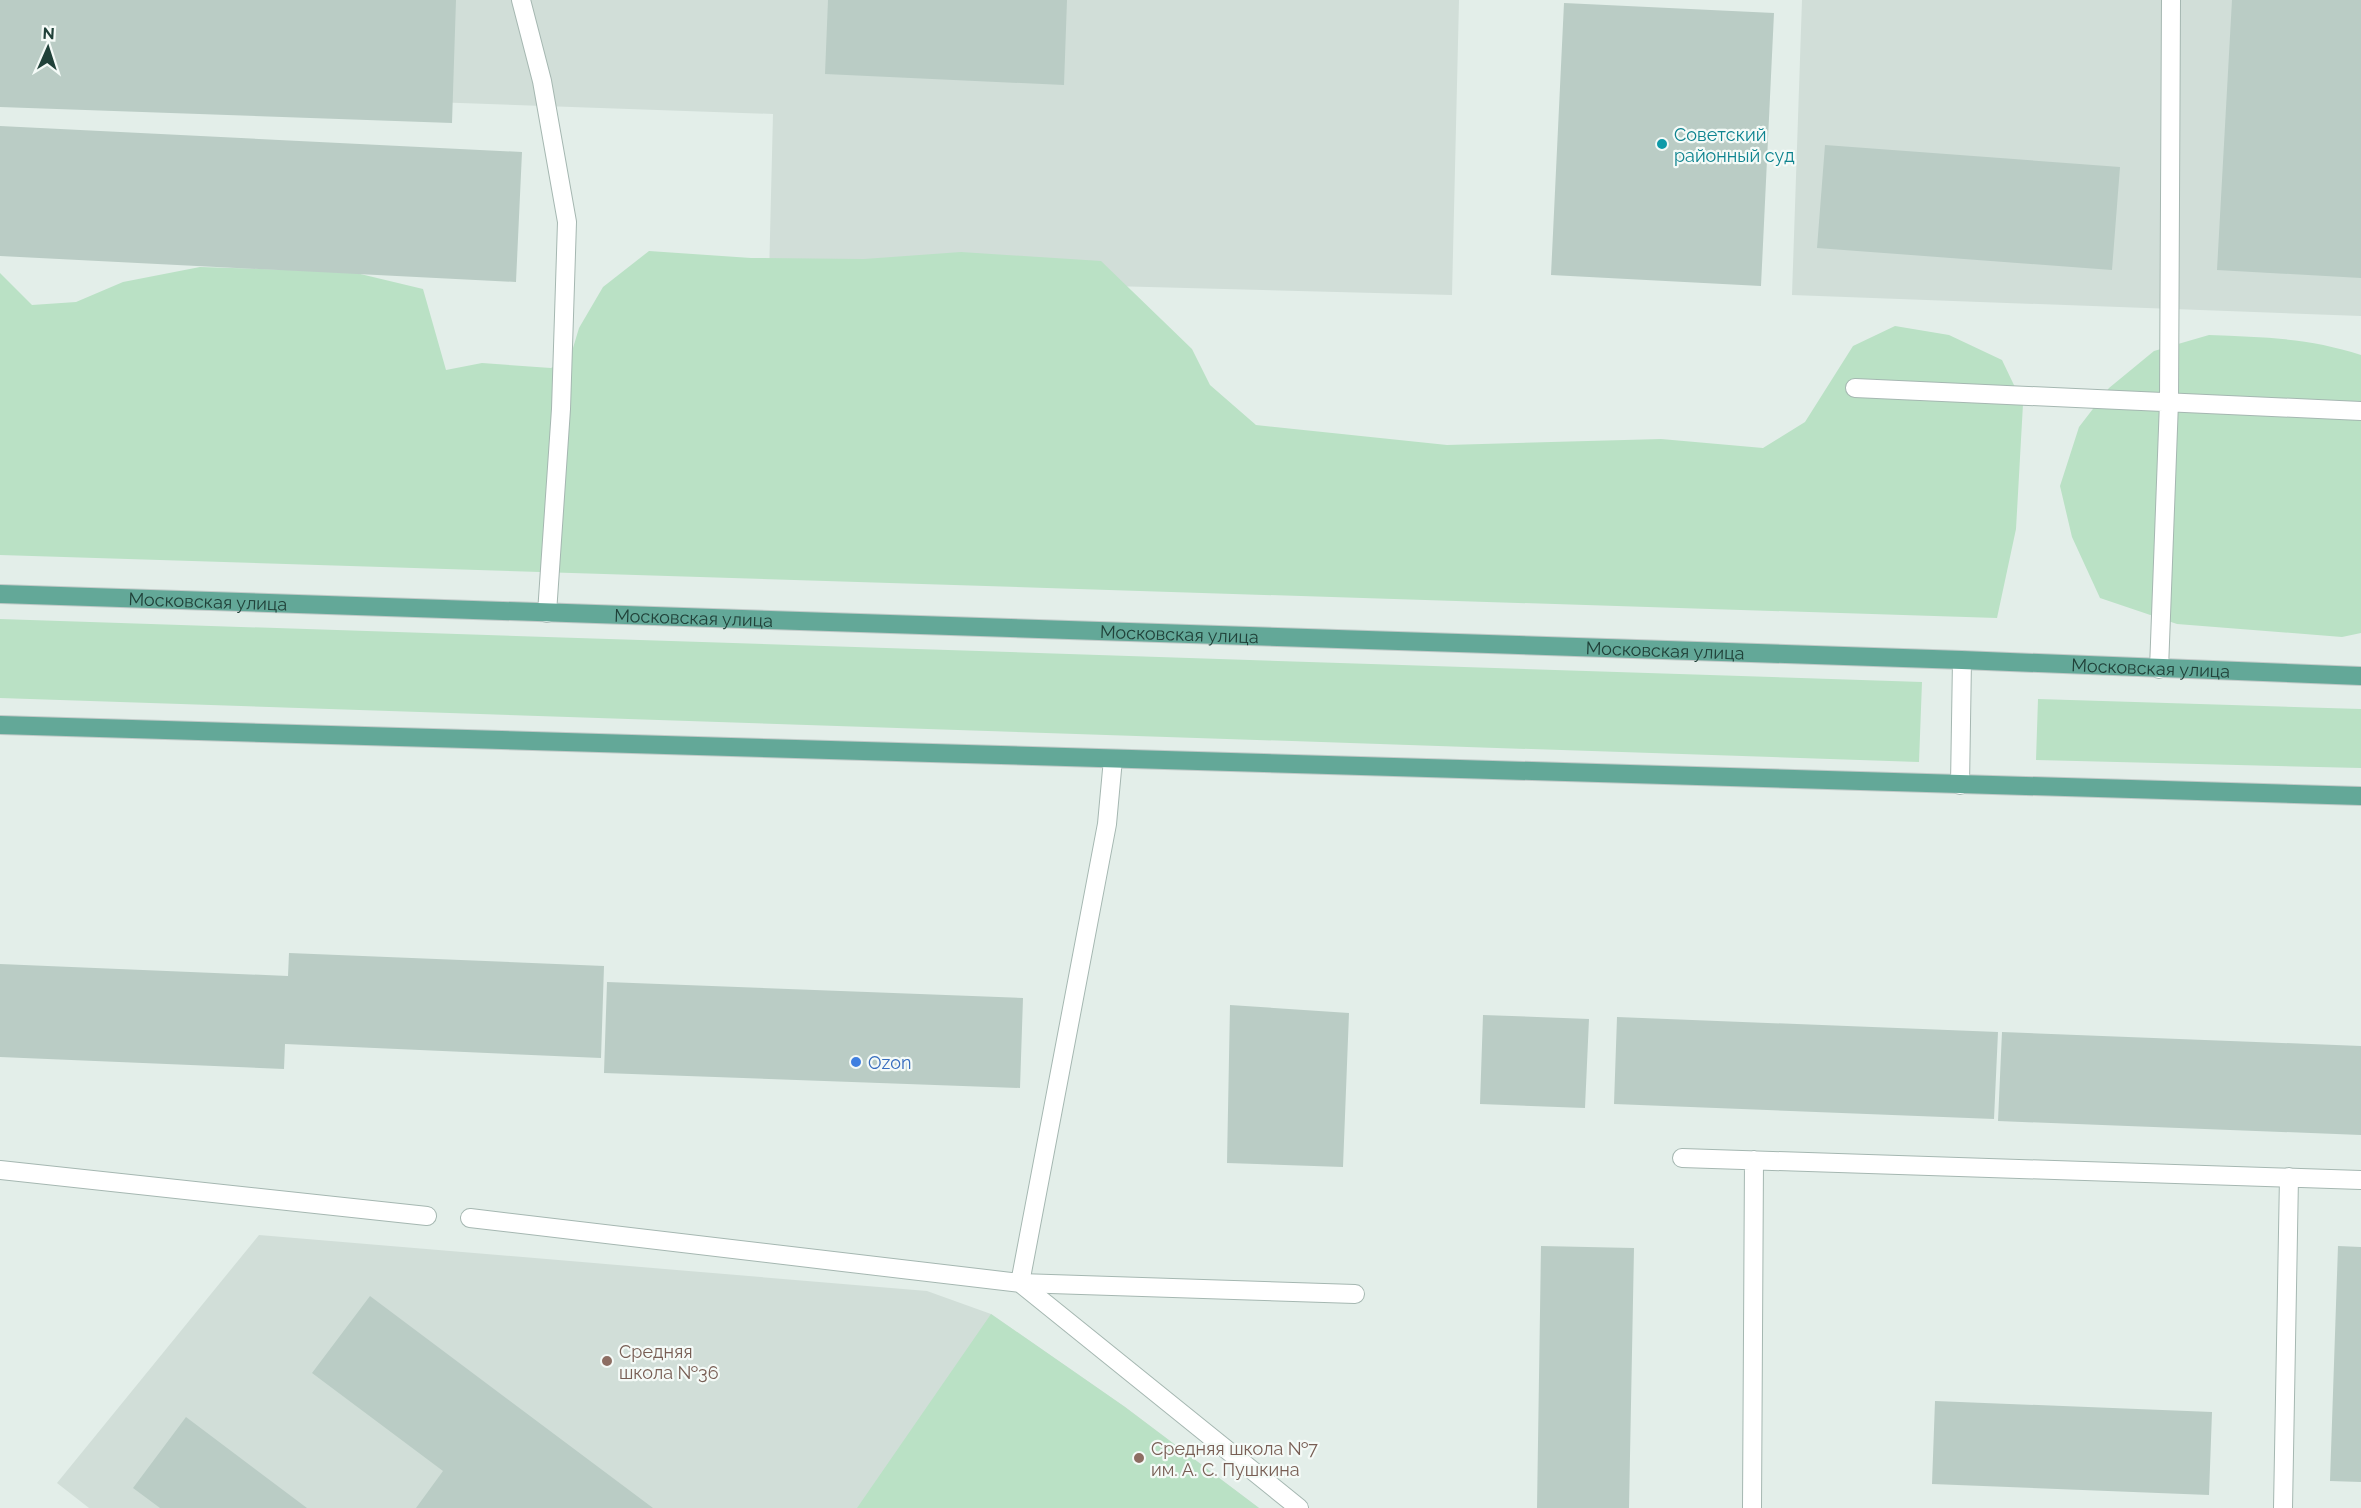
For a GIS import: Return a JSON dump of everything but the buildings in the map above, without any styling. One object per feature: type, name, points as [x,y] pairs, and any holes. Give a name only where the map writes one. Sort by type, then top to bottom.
[{"type":"main road","name":"Московская улица","points":[[0,594],[1962,660],[2361,676]]},
{"type":"main road","points":[[0,725],[2361,796]]},
{"type":"street","points":[[521,0],[542,81],[567,222],[561,409],[547,613]]},
{"type":"street","points":[[2159,669],[2169,402],[2171,0]]},
{"type":"street","points":[[1855,388],[2361,411]]},
{"type":"street","points":[[1960,785],[1962,660]]},
{"type":"street","points":[[1020,1283],[1107,824],[1113,759]]},
{"type":"street","points":[[1682,1158],[2361,1180]]},
{"type":"street","points":[[1752,1508],[1754,1160]]},
{"type":"street","points":[[0,1170],[427,1216]]},
{"type":"street","points":[[2283,1508],[2289,1177]]},
{"type":"street","points":[[470,1218],[1020,1283],[1355,1294]]},
{"type":"street","points":[[1020,1283],[1299,1508]]},
{"type":"shaded area","points":[[0,0],[1459,0],[1452,295],[769,277],[773,114],[0,87]]},
{"type":"shaded area","points":[[1802,0],[2361,0],[2361,316],[1792,295]]},
{"type":"shaded area","name":"Средняя школа №36","points":[[259,1235],[927,1291],[991,1314],[1125,1407],[1259,1508],[89,1508],[57,1483]]},
{"type":"green space","points":[[649,251],[751,258],[864,259],[961,252],[1101,261],[1192,349],[1210,385],[1256,425],[1447,445],[1661,439],[1763,448],[1805,422],[1853,346],[1895,326],[1949,335],[2002,360],[2023,404],[2016,529],[1997,618],[0,555],[0,273],[32,305],[76,302],[123,282],[200,267],[352,272],[423,289],[446,370],[482,363],[551,368],[570,358],[579,328],[603,287]]},
{"type":"green space","points":[[2209,335],[2304,342],[2361,355],[2361,633],[2342,637],[2177,624],[2100,598],[2072,537],[2060,486],[2079,427],[2109,388],[2154,351]]},
{"type":"green space","points":[[0,619],[1922,682],[1919,762],[0,698]]},
{"type":"green space","points":[[2038,699],[2361,709],[2361,768],[2036,760]]},
{"type":"green space","points":[[991,1314],[1125,1407],[1259,1508],[857,1508]]},
{"type":"place","name":"Советский районный суд","points":[[1662,144]]},
{"type":"place","name":"Ozon","points":[[856,1062]]},
{"type":"place","name":"Средняя школа №36","points":[[607,1361]]},
{"type":"place","name":"Средняя школа №7 им. А. С. Пушкина","points":[[1139,1458]]}]
